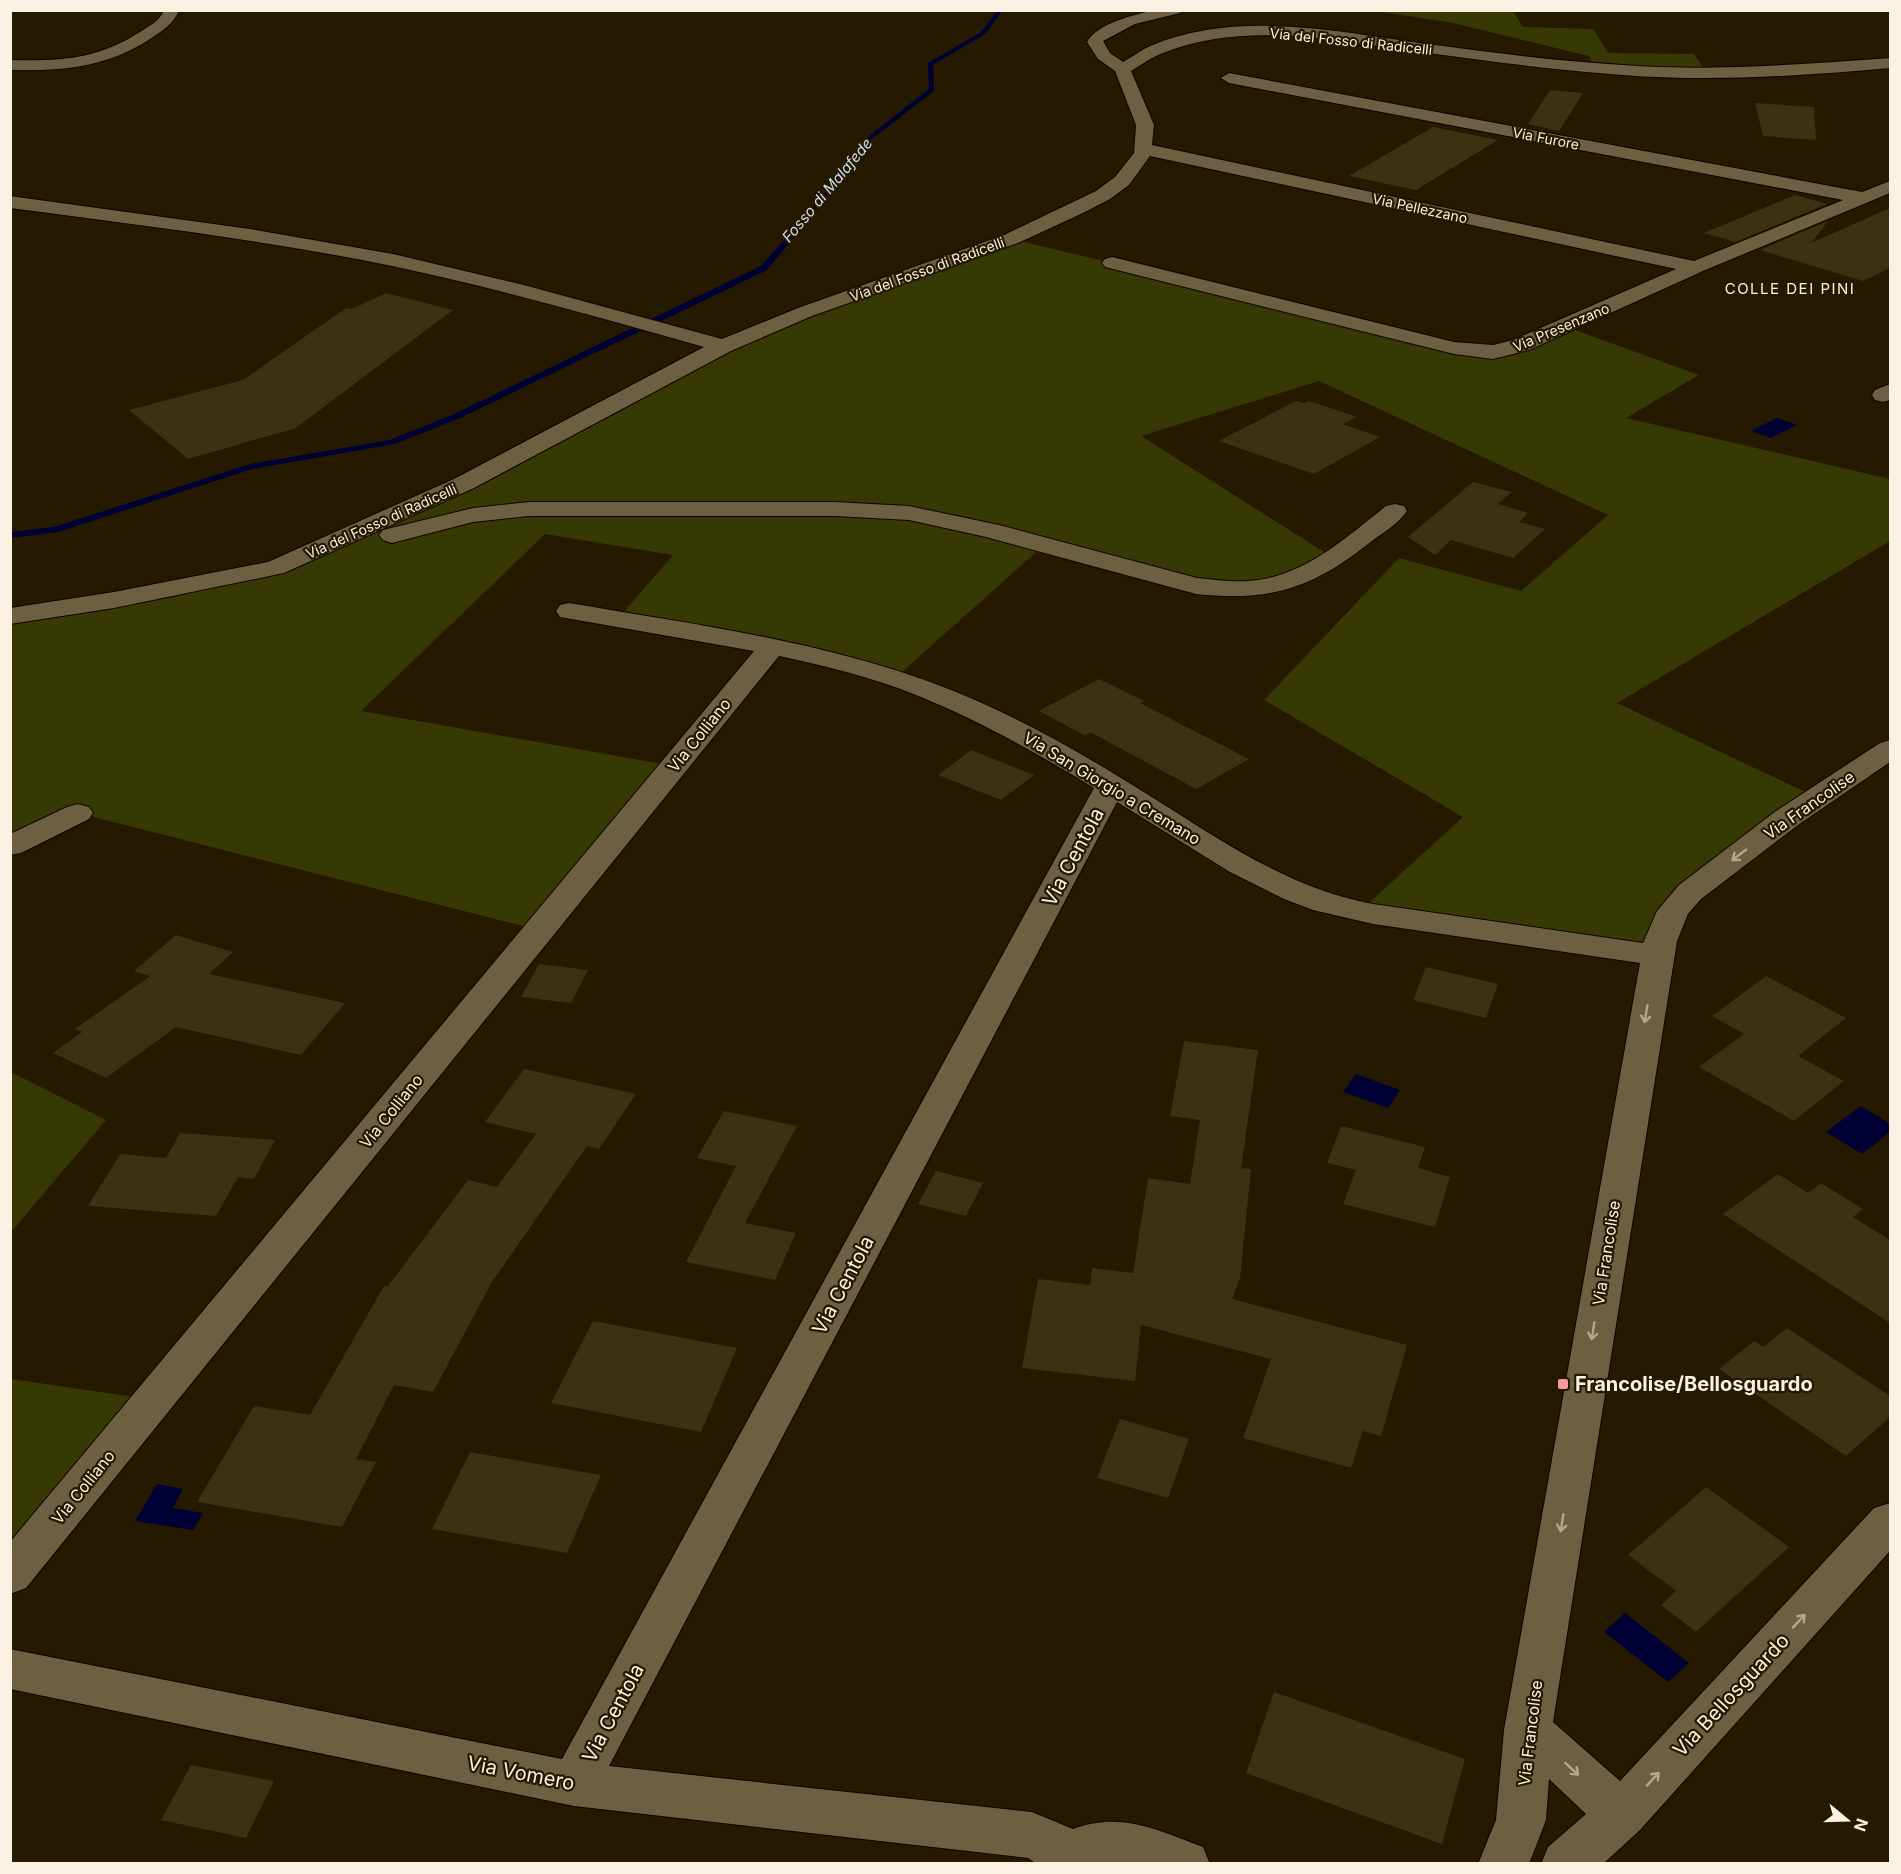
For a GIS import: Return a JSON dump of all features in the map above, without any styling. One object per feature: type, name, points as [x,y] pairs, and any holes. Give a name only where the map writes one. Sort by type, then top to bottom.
[{"type":"street","points":[[10,65],[60,65],[109,57],[123,51],[162,24],[172,10]]},
{"type":"street","points":[[1144,149],[1145,125],[1122,69],[1098,50],[1095,42],[1097,38],[1130,21],[1175,10]]},
{"type":"street","name":"Via del Fosso di Radicelli","points":[[1122,69],[1149,51],[1173,42],[1258,31],[1329,36],[1654,73],[1717,73],[1890,63]]},
{"type":"street","name":"Via Furore","points":[[1229,78],[1864,198]]},
{"type":"street","name":"Via del Fosso di Radicelli","points":[[10,616],[114,600],[275,568],[481,475],[723,346],[796,315],[1003,242],[1045,224],[1113,188],[1137,165],[1144,149]]},
{"type":"street","name":"Via Pellezzano","points":[[1144,149],[1696,267]]},
{"type":"street","name":"Via Presenzano","points":[[1112,263],[1454,348],[1486,352],[1521,345],[1696,267],[1890,187]]},
{"type":"street","points":[[10,202],[155,221],[391,260],[552,298],[723,346]]},
{"type":"street","points":[[275,568],[431,524],[498,512],[545,508],[878,510],[938,518],[1196,586],[1236,591],[1276,585],[1310,574],[1335,559],[1395,511]]},
{"type":"street","name":"Via San Giorgio a Cremano","points":[[569,611],[772,647],[878,674],[951,699],[1005,725],[1111,785],[1207,845],[1289,888],[1326,904],[1373,914],[1656,955]]},
{"type":"street","name":"Via Colliano","points":[[10,1575],[772,647]]},
{"type":"street","name":"Via Francolise","points":[[1503,1863],[1521,1820],[1528,1730],[1656,955],[1669,918],[1690,892],[1787,818],[1890,749]]},
{"type":"street","name":"Via Centola","points":[[574,1784],[1111,785]]},
{"type":"street","points":[[10,846],[78,813]]},
{"type":"street","name":"Via Bellosguardo","points":[[1566,1863],[1622,1814],[1890,1521]]},
{"type":"street","name":"Via Vomero","points":[[10,1669],[574,1784],[1032,1835],[1066,1858]]},
{"type":"street","points":[[1528,1730],[1622,1814]]},
{"type":"street","points":[[1066,1858],[1098,1842],[1123,1844],[1185,1863]]},
{"type":"shaded area","points":[[1376,11],[1513,11],[1523,27],[1593,29],[1608,53],[1694,54],[1707,73],[1594,68],[1589,56],[1453,23]]},
{"type":"shaded area","points":[[1011,239],[1486,352],[1564,326],[1699,375],[1626,418],[1890,479],[1890,541],[1617,703],[1818,798],[1678,904],[1656,955],[1360,911],[1463,817],[1264,700],[1399,558],[1521,591],[1608,515],[1319,381],[1141,436],[1335,559],[1293,580],[1196,586],[1044,545],[894,679],[617,620],[673,555],[545,534],[361,711],[674,766],[539,930],[78,813],[11,846],[11,616],[275,568],[439,496],[723,346]]},
{"type":"shaded area","points":[[1777,418],[1797,425],[1771,438],[1751,431]]},
{"type":"shaded area","points":[[11,1072],[106,1120],[11,1232]]},
{"type":"shaded area","points":[[1356,1074],[1400,1090],[1388,1108],[1343,1092]]},
{"type":"shaded area","points":[[1861,1106],[1890,1124],[1890,1132],[1862,1154],[1826,1132]]},
{"type":"shaded area","points":[[11,1379],[155,1400],[11,1575]]},
{"type":"shaded area","points":[[157,1484],[183,1489],[173,1508],[203,1513],[193,1530],[135,1521]]},
{"type":"shaded area","points":[[1625,1613],[1689,1663],[1668,1682],[1604,1632]]},
{"type":"building","points":[[1550,90],[1583,93],[1559,131],[1528,124]]},
{"type":"building","points":[[1755,103],[1814,107],[1816,140],[1763,136]]},
{"type":"building","points":[[1433,127],[1498,140],[1416,190],[1349,176]]},
{"type":"building","points":[[1795,195],[1827,204],[1735,242],[1704,233]]},
{"type":"building","points":[[1890,208],[1890,268],[1863,281],[1760,250],[1828,221],[1811,243]]},
{"type":"building","points":[[386,293],[453,310],[296,428],[188,459],[129,410],[243,380],[346,308],[352,309]]},
{"type":"building","points":[[1296,401],[1304,403],[1309,401],[1357,417],[1343,424],[1380,437],[1314,474],[1219,441]]},
{"type":"building","points":[[1473,482],[1512,492],[1498,504],[1528,513],[1519,522],[1545,529],[1513,558],[1451,540],[1435,555],[1408,537]]},
{"type":"building","points":[[1099,679],[1144,701],[1140,703],[1249,759],[1196,789],[1090,732],[1086,736],[1039,711]]},
{"type":"building","points":[[971,750],[1034,775],[1001,800],[938,775]]},
{"type":"building","points":[[176,935],[233,952],[209,974],[345,1003],[301,1055],[176,1027],[106,1078],[53,1053],[82,1032],[75,1029],[150,976],[134,971]]},
{"type":"building","points":[[539,964],[588,970],[571,1003],[521,997]]},
{"type":"building","points":[[1426,967],[1498,984],[1486,1018],[1413,1000]]},
{"type":"building","points":[[1766,976],[1846,1018],[1798,1056],[1844,1081],[1794,1121],[1699,1067],[1744,1034],[1712,1016]]},
{"type":"building","points":[[1184,1041],[1258,1050],[1241,1168],[1251,1169],[1240,1278],[1232,1299],[1407,1345],[1381,1436],[1363,1431],[1351,1468],[1243,1438],[1271,1359],[1141,1325],[1135,1381],[1022,1368],[1038,1279],[1090,1285],[1092,1268],[1133,1273],[1148,1178],[1190,1184],[1200,1120],[1170,1116]]},
{"type":"building","points":[[524,1069],[636,1094],[599,1149],[587,1146],[492,1282],[433,1392],[394,1385],[356,1459],[376,1462],[342,1527],[197,1502],[254,1406],[310,1415],[384,1286],[388,1286],[468,1180],[497,1187],[536,1134],[485,1122]]},
{"type":"building","points":[[724,1111],[797,1126],[745,1223],[796,1233],[775,1280],[686,1262],[736,1166],[697,1158]]},
{"type":"building","points":[[1341,1126],[1425,1147],[1418,1168],[1450,1177],[1435,1227],[1343,1204],[1356,1170],[1327,1163]]},
{"type":"building","points":[[180,1133],[275,1140],[254,1179],[238,1177],[216,1216],[88,1206],[120,1154],[166,1158]]},
{"type":"building","points":[[936,1171],[983,1183],[966,1216],[918,1204]]},
{"type":"building","points":[[1778,1174],[1808,1193],[1821,1183],[1863,1209],[1853,1217],[1890,1240],[1890,1323],[1723,1214]]},
{"type":"building","points":[[593,1321],[737,1348],[701,1432],[551,1403]]},
{"type":"building","points":[[1787,1328],[1890,1396],[1890,1417],[1846,1456],[1719,1369],[1754,1341],[1763,1347]]},
{"type":"building","points":[[1120,1419],[1189,1439],[1168,1498],[1097,1478]]},
{"type":"building","points":[[470,1452],[601,1475],[567,1553],[432,1529]]},
{"type":"building","points":[[1706,1487],[1789,1547],[1696,1632],[1661,1605],[1676,1591],[1628,1555]]},
{"type":"building","points":[[1274,1692],[1465,1759],[1442,1844],[1246,1773]]},
{"type":"building","points":[[191,1765],[274,1781],[246,1838],[161,1820]]},
{"type":"waterway","name":"Fosso di Malafede","points":[[10,535],[55,530],[250,467],[392,442],[457,416],[764,268],[811,213],[866,141],[932,90],[930,64],[983,33],[1001,10]]},
{"type":"place","name":"Francolise/Bellosguardo","points":[[1563,1384]]},
{"type":"district","name":"COLLE DEI PINI","points":[[1790,288]]}]
